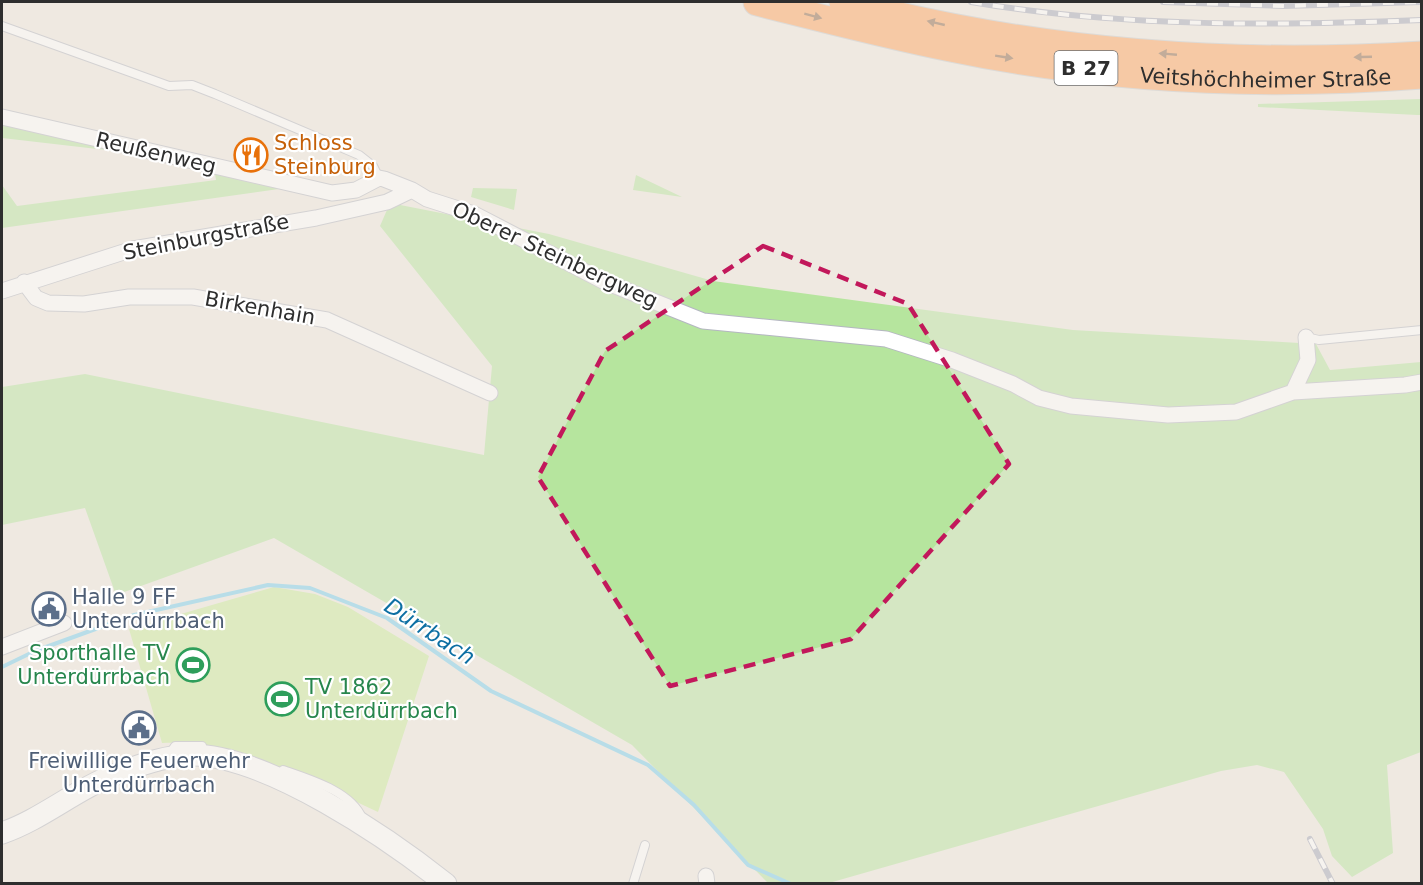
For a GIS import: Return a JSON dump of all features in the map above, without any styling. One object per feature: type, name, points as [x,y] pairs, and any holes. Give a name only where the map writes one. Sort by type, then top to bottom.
[{"type":"highway","name":"Veitshöchheimer Straße","points":[[757,2],[953,49],[1070,67],[1194,78],[1271,80],[1422,75]]},
{"type":"highway","name":"Veitshöchheimer Straße","points":[[843,2],[960,28],[1099,48],[1177,55],[1274,59],[1422,55]]},
{"type":"street","name":"Reußenweg","points":[[2,117],[332,194],[356,190],[379,178]]},
{"type":"street","points":[[379,178],[418,187]]},
{"type":"street","name":"Steinburgstraße","points":[[2,291],[24,282],[133,249],[316,218],[387,202],[418,187]]},
{"type":"street","name":"Oberer Steinbergweg","points":[[418,187],[427,199],[474,214],[603,281],[702,321],[886,339],[952,360],[1013,384],[1039,398],[1071,406],[1168,415],[1236,412],[1293,392],[1405,386],[1422,382]]},
{"type":"street","name":"Birkenhain","points":[[24,282],[36,297],[48,303],[84,304],[129,297],[193,297],[327,320],[490,393]]},
{"type":"street","points":[[1293,392],[1308,360],[1306,337]]},
{"type":"street","points":[[2,647],[64,623]]},
{"type":"street","points":[[2,833],[92,784],[171,757],[195,755],[213,757],[279,778],[364,826],[438,881]]},
{"type":"lane","points":[[2,26],[169,86],[192,85],[215,94],[358,155],[373,166],[379,178]]},
{"type":"lane","points":[[1306,337],[1319,340],[1422,330]]},
{"type":"lane","points":[[171,757],[171,750],[175,746],[189,744],[247,756],[267,764]]},
{"type":"lane","points":[[278,768],[342,796],[357,807],[364,826]]},
{"type":"lane","points":[[633,884],[645,845]]},
{"type":"highlighted area","points":[[763,246],[908,304],[1009,464],[851,639],[670,686],[538,477],[605,351]]},
{"type":"green space","points":[[1421,99],[1421,115],[1258,107],[1258,104]]},
{"type":"green space","points":[[2,123],[132,153],[2,138]]},
{"type":"green space","points":[[215,174],[286,188],[2,228],[2,185],[17,206],[216,180]]},
{"type":"green space","points":[[636,175],[682,197],[633,190]]},
{"type":"green space","points":[[473,188],[517,189],[514,210],[471,197]]},
{"type":"green space","points":[[390,203],[549,234],[713,281],[1073,330],[1316,344],[1330,370],[1421,362],[1421,752],[1387,765],[1393,853],[1352,877],[1332,856],[1323,829],[1284,772],[1257,765],[1221,771],[829,883],[768,883],[632,745],[274,538],[116,595],[85,508],[2,525],[2,387],[85,374],[484,455],[492,366],[380,226]]},
{"type":"green space","name":"TV 1862 Unterdürrbach","points":[[274,587],[315,594],[348,607],[429,656],[378,812],[300,775],[246,755],[190,744],[162,743],[129,629]]},
{"type":"waterway","name":"Dürrbach","points":[[2,667],[35,651],[134,615],[268,585],[310,588],[387,618],[491,691],[648,765],[694,805],[748,865],[791,884]]},
{"type":"railway","points":[[971,2],[1083,16],[1196,23],[1422,20]]},
{"type":"railway","points":[[1163,2],[1284,6],[1421,2]]},
{"type":"railway","points":[[1310,839],[1333,884]]},
{"type":"place","name":"Schloss Steinburg","points":[[251,155]]},
{"type":"place","name":"Halle 9 FF Unterdürrbach","points":[[49,609]]},
{"type":"place","name":"Sporthalle TV Unterdürrbach","points":[[193,665]]},
{"type":"place","name":"TV 1862 Unterdürrbach","points":[[282,699]]},
{"type":"place","name":"Freiwillige Feuerwehr Unterdürrbach","points":[[139,728]]}]
